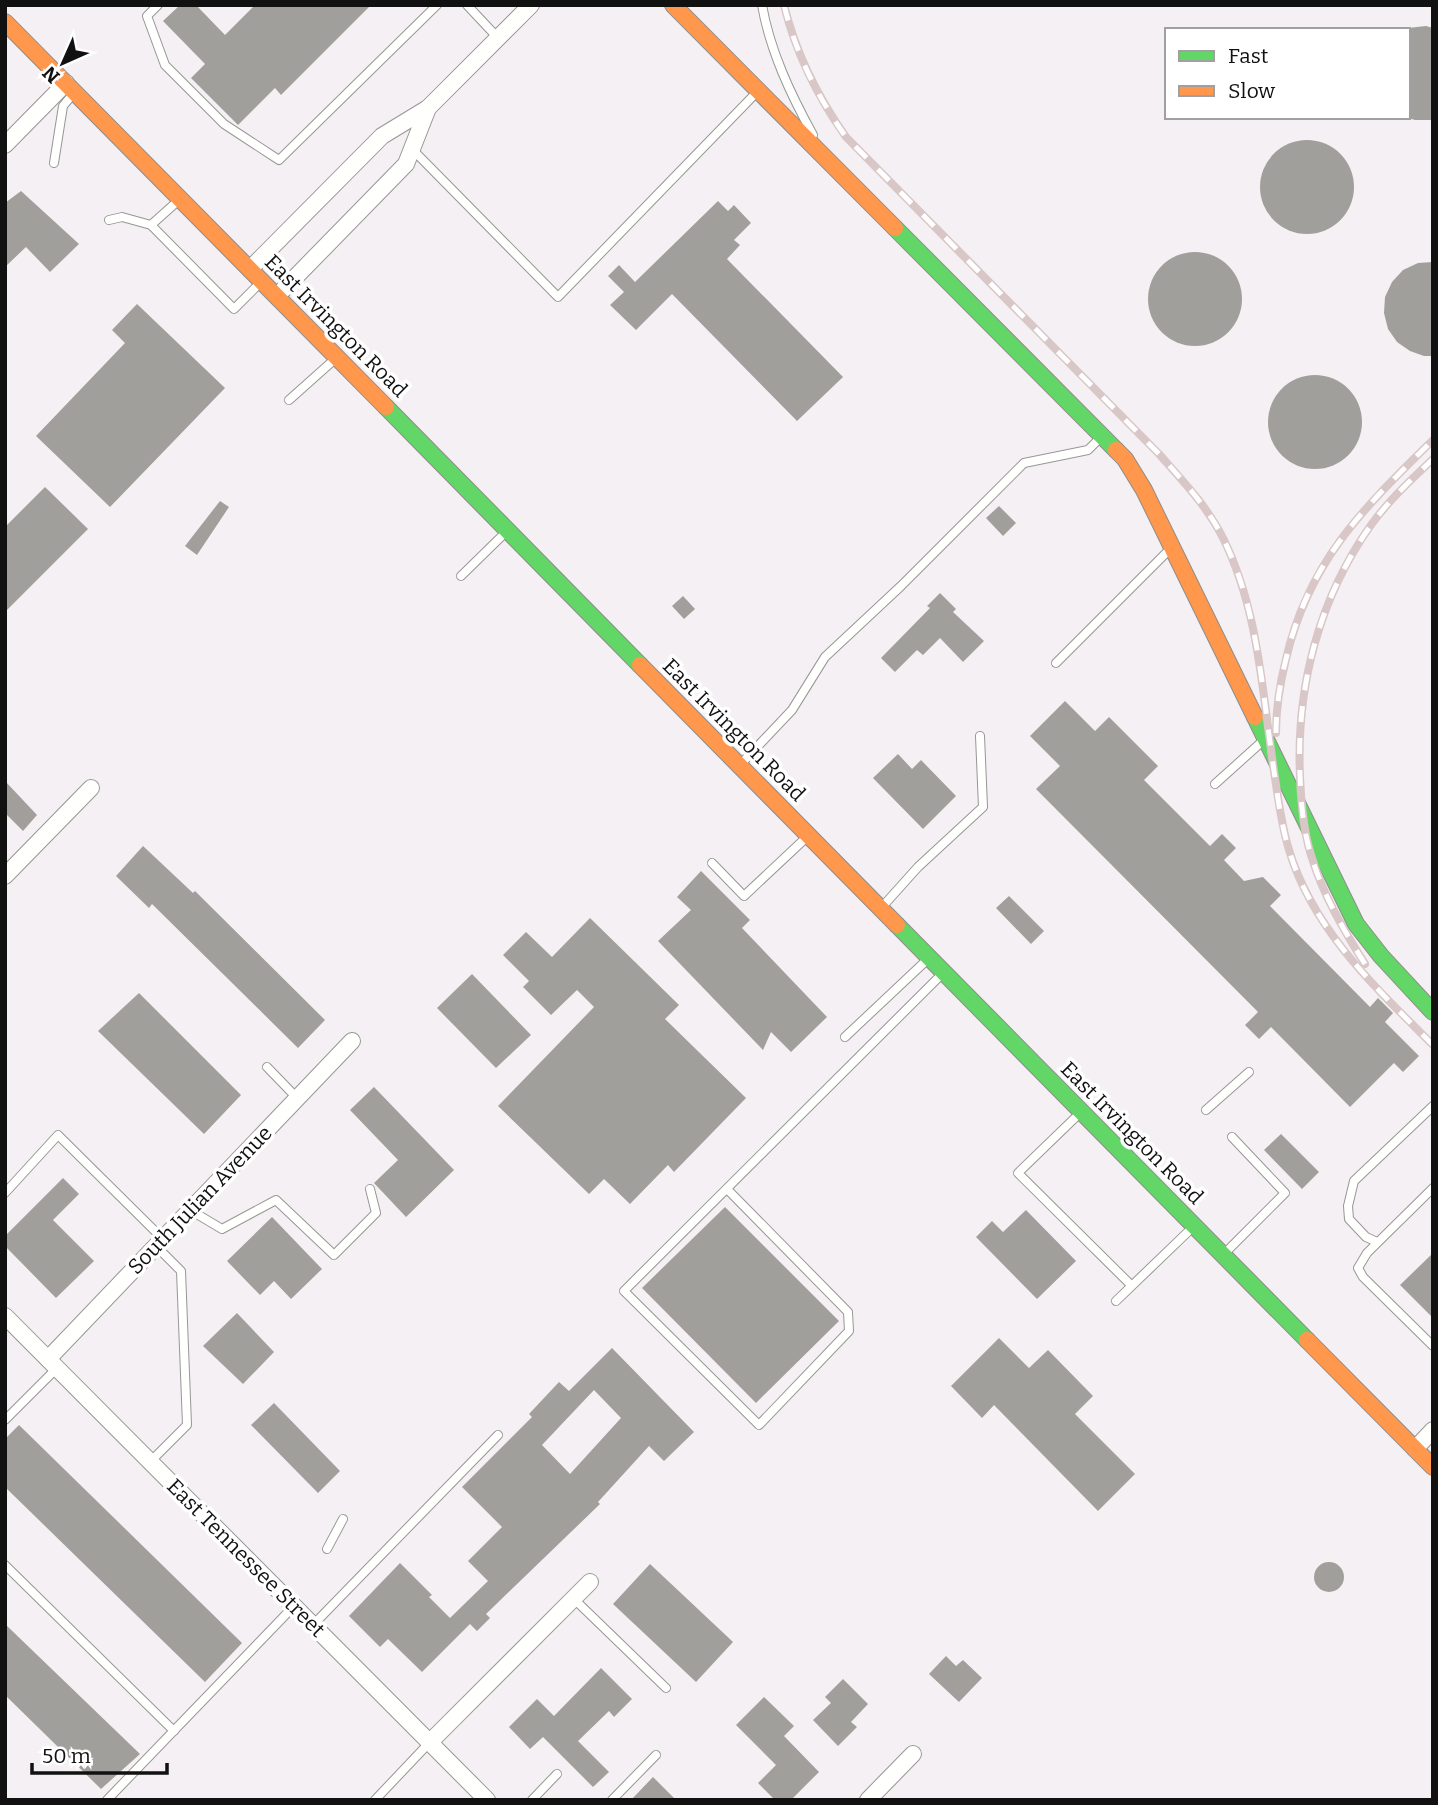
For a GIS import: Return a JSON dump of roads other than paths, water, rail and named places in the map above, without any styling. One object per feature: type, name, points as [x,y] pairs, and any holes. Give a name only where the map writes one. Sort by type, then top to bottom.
[{"type":"street","points":[[250,269],[382,136],[428,108],[531,5]]},
{"type":"street","points":[[673,5],[1103,436],[1133,471],[1356,924],[1374,949],[1433,1012]]},
{"type":"street","name":"East Irvington Road","points":[[5,22],[1433,1467]]},
{"type":"street","points":[[5,145],[71,88]]},
{"type":"street","points":[[277,296],[406,164],[428,108]]},
{"type":"street","points":[[5,876],[91,788]]},
{"type":"street","name":"South Julian Avenue","points":[[52,1364],[160,1242],[352,1041]]},
{"type":"street","name":"East Tennessee Street","points":[[5,1316],[487,1800]]},
{"type":"street","points":[[1415,1448],[1433,1430]]},
{"type":"street","points":[[430,1742],[590,1582]]},
{"type":"street","points":[[868,1800],[913,1754]]},
{"type":"lane","points":[[158,5],[148,16],[165,65],[224,124],[278,160],[437,5]]},
{"type":"lane","points":[[467,5],[498,38]]},
{"type":"lane","points":[[762,5],[791,95],[828,162]]},
{"type":"lane","points":[[54,163],[63,106],[71,88]]},
{"type":"lane","points":[[412,149],[558,297],[758,91]]},
{"type":"lane","points":[[151,225],[180,199]]},
{"type":"lane","points":[[109,219],[122,218],[151,225],[234,309],[262,281]]},
{"type":"lane","points":[[289,400],[337,357]]},
{"type":"lane","points":[[740,765],[792,710],[825,657],[901,586],[1024,463],[1088,450],[1103,436]]},
{"type":"lane","points":[[461,576],[508,530]]},
{"type":"lane","points":[[1056,663],[1171,548]]},
{"type":"lane","points":[[880,908],[918,867],[983,807],[980,736]]},
{"type":"lane","points":[[1215,784],[1265,738]]},
{"type":"lane","points":[[712,863],[744,896],[809,835]]},
{"type":"lane","points":[[845,1037],[929,958]]},
{"type":"lane","points":[[727,1189],[848,1312],[849,1331],[759,1424],[624,1291],[944,972]]},
{"type":"lane","points":[[267,1067],[298,1098]]},
{"type":"lane","points":[[1206,1110],[1250,1072]]},
{"type":"lane","points":[[1377,1242],[1366,1237],[1349,1219],[1348,1206],[1354,1181],[1433,1106]]},
{"type":"lane","points":[[1081,1112],[1018,1173],[1131,1285]]},
{"type":"lane","points":[[5,1194],[58,1135],[160,1242],[181,1271],[187,1424],[150,1462]]},
{"type":"lane","points":[[1223,1255],[1285,1193],[1231,1137]]},
{"type":"lane","points":[[1433,1188],[1361,1260],[1359,1273],[1433,1346]]},
{"type":"lane","points":[[190,1210],[222,1229],[276,1200],[334,1255],[376,1213],[370,1189]]},
{"type":"lane","points":[[1116,1301],[1194,1226]]},
{"type":"lane","points":[[5,1420],[52,1364]]},
{"type":"lane","points":[[313,1625],[498,1436]]},
{"type":"lane","points":[[327,1549],[343,1519]]},
{"type":"lane","points":[[5,1565],[174,1731]]},
{"type":"lane","points":[[573,1598],[666,1688]]},
{"type":"lane","points":[[107,1800],[294,1606]]},
{"type":"lane","points":[[375,1800],[430,1742]]},
{"type":"lane","points":[[612,1800],[656,1755]]},
{"type":"lane","points":[[532,1800],[557,1774]]},
{"type":"railway","points":[[784,5],[809,74],[846,137],[1159,454],[1194,494],[1217,526],[1235,566],[1252,623],[1282,821],[1300,879],[1330,932],[1349,956],[1433,1045]]},
{"type":"railway","points":[[1276,733],[1280,686],[1296,624],[1324,564],[1362,514],[1433,440]]},
{"type":"railway","points":[[1365,964],[1328,898],[1308,845],[1300,786],[1302,710],[1314,645],[1337,582],[1378,516],[1400,490],[1433,459]]}]
